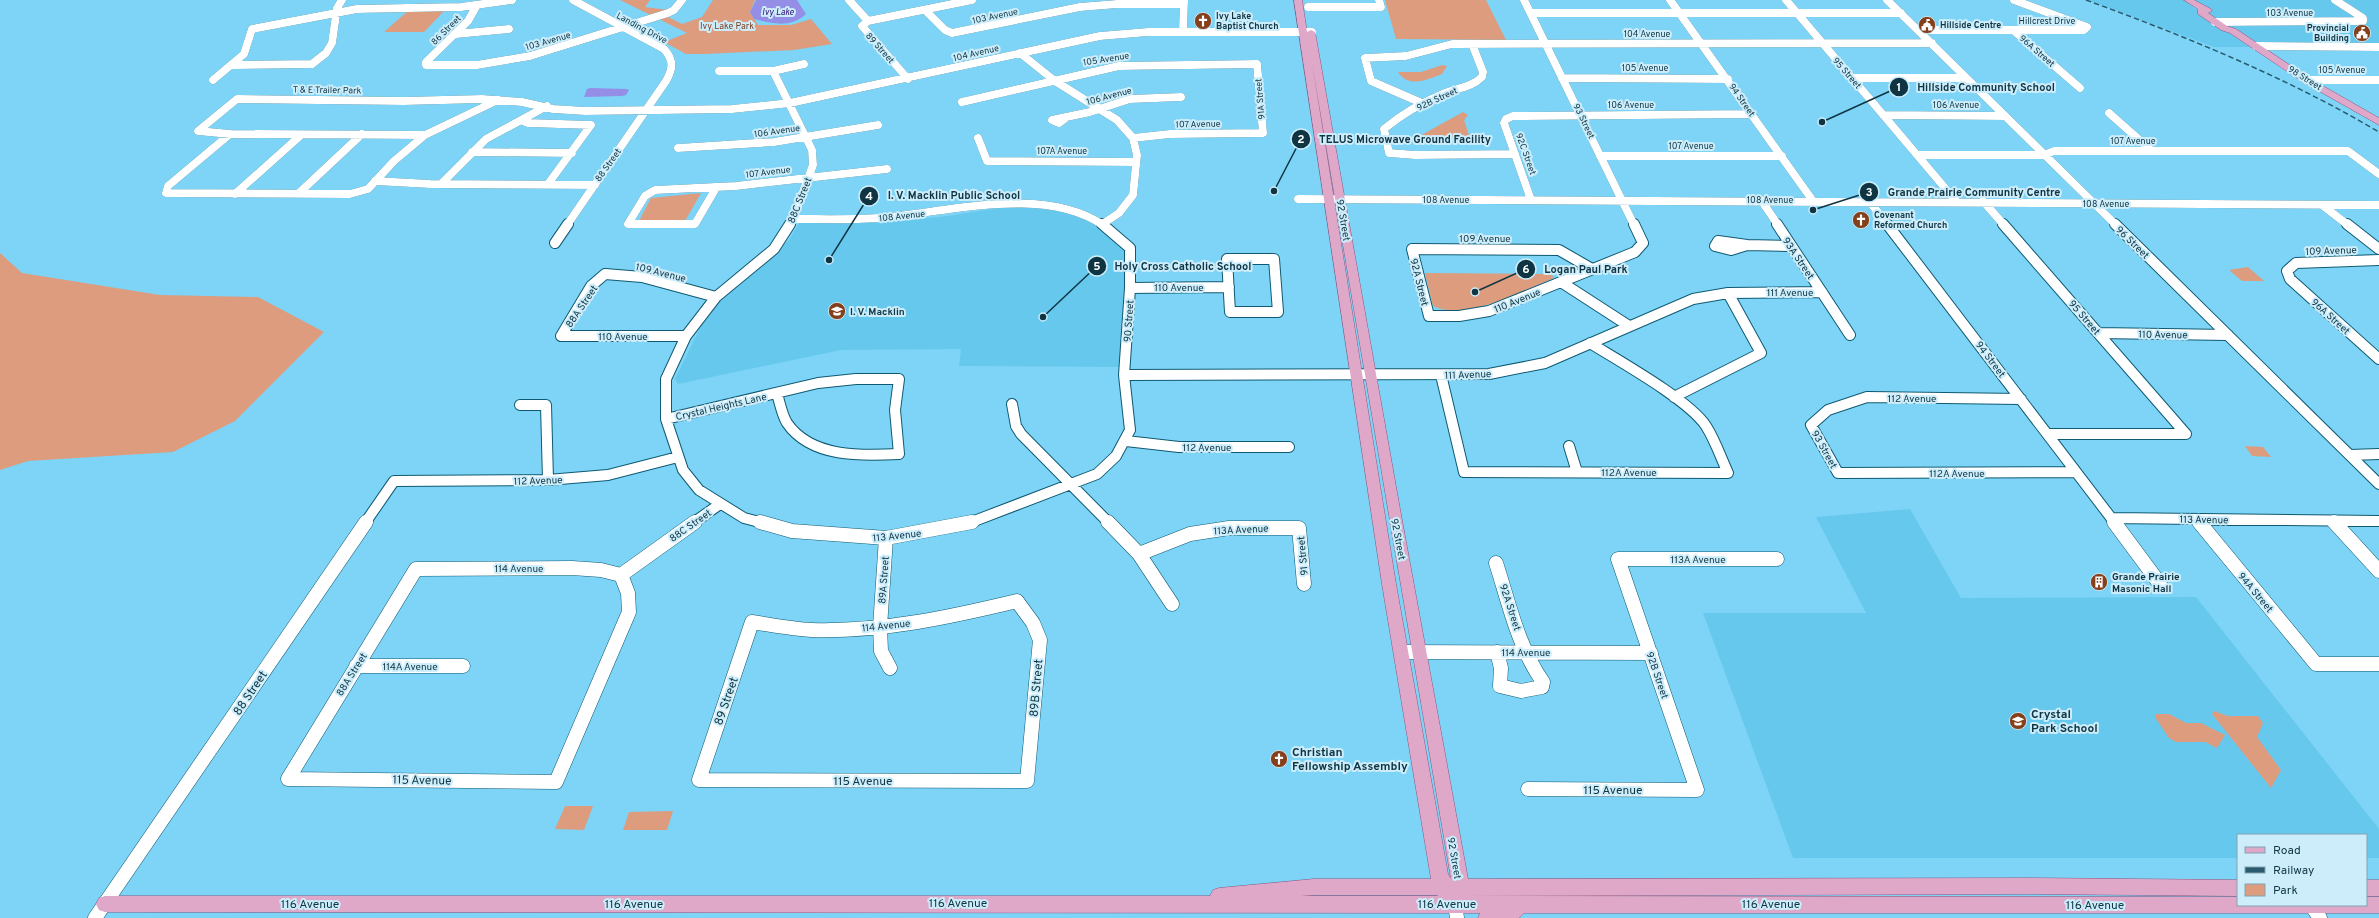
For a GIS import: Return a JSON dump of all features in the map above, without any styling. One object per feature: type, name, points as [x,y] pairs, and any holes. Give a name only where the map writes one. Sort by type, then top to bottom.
[{"type":"main road","name":"98 Street","points":[[2188,0],[2202,9],[2211,12],[2234,28],[2233,31]]},
{"type":"main road","name":"92 Street","points":[[1304,2],[1307,32],[1364,375],[1420,652],[1461,887],[1456,911]]},
{"type":"main road","name":"98 Street","points":[[2202,9],[2201,12],[2215,22],[2233,31],[2306,80],[2375,117],[2379,122]]},
{"type":"main road","name":"92 Street","points":[[1364,375],[1401,652],[1442,887],[1456,911]]},
{"type":"main road","name":"116 Avenue","points":[[1162,903],[1314,887],[2237,888]]},
{"type":"main road","points":[[2367,888],[2379,888]]},
{"type":"main road","name":"116 Avenue","points":[[100,911],[1162,903],[1456,911],[1573,904],[2237,905]]},
{"type":"main road","points":[[1487,918],[1498,913],[1573,904]]},
{"type":"main road","name":"116 Avenue","points":[[2367,905],[2379,905]]},
{"type":"street","points":[[234,64],[312,64],[326,53],[332,43],[336,13],[342,0]]},
{"type":"street","points":[[398,7],[407,0]]},
{"type":"street","points":[[213,80],[234,64],[244,54],[252,29],[368,8],[477,5],[512,0]]},
{"type":"street","name":"Landing Drive","points":[[572,0],[664,49],[670,55],[673,63],[672,72],[662,88]]},
{"type":"street","name":"103 Avenue","points":[[426,65],[465,65],[514,59],[552,50],[671,12],[682,0]]},
{"type":"street","name":"89 Street","points":[[849,0],[868,21],[862,26],[862,28],[908,78]]},
{"type":"street","points":[[868,21],[972,0]]},
{"type":"street","name":"93 Street","points":[[1524,0],[1643,243]]},
{"type":"street","name":"94 Street","points":[[1670,0],[1682,14],[1728,78],[1813,200]]},
{"type":"street","name":"95 Street","points":[[1786,0],[1956,201]]},
{"type":"street","name":"96 Street","points":[[1888,0],[2379,484]]},
{"type":"street","name":"Hillcrest Drive","points":[[1918,30],[2084,30],[2087,27],[2014,0]]},
{"type":"street","name":"103 Avenue","points":[[2215,22],[2359,22],[2364,20],[2335,0]]},
{"type":"street","points":[[1183,32],[1184,2]]},
{"type":"street","name":"103 Avenue","points":[[925,10],[945,30],[952,33],[1080,7],[1117,4],[1184,2]]},
{"type":"street","points":[[1304,2],[1380,3]]},
{"type":"street","name":"86 Street","points":[[426,65],[426,62],[456,34],[470,18],[477,5]]},
{"type":"street","points":[[1531,13],[1901,13]]},
{"type":"street","points":[[456,34],[483,33],[508,29]]},
{"type":"street","name":"96A Street","points":[[2013,30],[2080,88]]},
{"type":"street","name":"104 Avenue","points":[[647,110],[728,109],[790,103],[1100,36],[1183,32],[1307,32]]},
{"type":"street","name":"104 Avenue","points":[[1424,104],[1371,81],[1365,58],[1406,56],[1439,46],[1472,44],[1932,43]]},
{"type":"street","name":"92B Street","points":[[1472,44],[1483,72],[1480,79],[1424,104],[1391,123],[1384,129],[1390,153],[1415,155],[1515,154]]},
{"type":"street","points":[[2256,46],[2379,47]]},
{"type":"street","points":[[1020,53],[1054,81],[1117,120],[1133,138],[1136,146],[1135,187],[1130,200],[1119,213],[1104,224]]},
{"type":"street","points":[[719,71],[773,71],[804,64]]},
{"type":"street","name":"105 Avenue","points":[[962,102],[1054,81],[1094,70],[1130,65],[1257,64]]},
{"type":"street","name":"91A Street","points":[[1257,64],[1263,133]]},
{"type":"street","name":"88C Street","points":[[621,575],[720,504],[699,490],[683,470],[666,419],[666,379],[686,336],[716,297],[774,249],[793,219],[808,178],[813,155],[807,137],[773,71]]},
{"type":"street","name":"105 Avenue","points":[[1562,78],[1728,78]]},
{"type":"street","points":[[1851,78],[1966,78]]},
{"type":"street","name":"105 Avenue","points":[[2306,80],[2379,80]]},
{"type":"street","name":"88 Street","points":[[555,243],[662,88]]},
{"type":"street","name":"106 Avenue","points":[[1067,117],[1130,99],[1181,97]]},
{"type":"street","name":"T & E Trailer Park","points":[[425,135],[230,134],[198,131],[237,99],[315,101],[499,100],[579,111],[647,110]]},
{"type":"street","name":"T & E Trailer Park","points":[[230,134],[168,186],[166,193],[350,194],[368,188],[394,161],[425,135],[499,100]]},
{"type":"street","points":[[441,184],[486,139],[524,121],[544,106]]},
{"type":"street","points":[[2109,113],[2152,151]]},
{"type":"street","name":"106 Avenue","points":[[1510,118],[1581,115],[1752,114]]},
{"type":"street","name":"106 Avenue","points":[[1884,115],[2005,116]]},
{"type":"street","name":"92C Street","points":[[1510,118],[1504,123],[1531,200]]},
{"type":"street","points":[[524,121],[528,123],[591,125],[548,184]]},
{"type":"street","name":"106 Avenue","points":[[678,148],[730,147],[807,137],[878,125]]},
{"type":"street","name":"107 Avenue","points":[[1133,138],[1170,134],[1263,133]]},
{"type":"street","points":[[299,194],[362,134]]},
{"type":"street","points":[[235,194],[301,135]]},
{"type":"street","name":"107A Avenue","points":[[978,138],[987,161],[1136,162]]},
{"type":"street","name":"107 Avenue","points":[[1918,155],[2044,155],[2054,151],[2348,151],[2379,174]]},
{"type":"street","points":[[472,152],[572,153]]},
{"type":"street","name":"107 Avenue","points":[[1600,156],[1782,156]]},
{"type":"street","name":"107 Avenue","points":[[716,188],[695,224],[628,224],[645,196],[651,191],[716,188],[887,169]]},
{"type":"street","points":[[375,181],[441,184],[595,185]]},
{"type":"street","points":[[2065,204],[2079,196],[2080,189]]},
{"type":"street","name":"108 Avenue","points":[[1298,199],[1622,201],[1813,200],[1983,201],[2065,204],[2379,205]]},
{"type":"street","name":"93A Street","points":[[1761,200],[1850,335]]},
{"type":"street","name":"94 Street","points":[[1869,201],[2021,398],[2111,518]]},
{"type":"street","name":"95 Street","points":[[1983,201],[2186,434],[2048,434]]},
{"type":"street","name":"108 Avenue","points":[[793,219],[877,218],[1022,204],[1069,210],[1104,224]]},
{"type":"street","points":[[2322,205],[2379,249]]},
{"type":"street","name":"90 Street","points":[[1072,484],[1097,474],[1116,456],[1126,441],[1130,430],[1124,375],[1130,288],[1130,248],[1104,224]]},
{"type":"street","name":"110 Avenue","points":[[1428,316],[1459,316],[1489,311],[1635,252],[1643,243]]},
{"type":"street","points":[[1747,245],[1791,246]]},
{"type":"street","name":"109 Avenue","points":[[1412,249],[1559,250],[1592,269]]},
{"type":"street","name":"92A Street","points":[[1412,249],[1428,316]]},
{"type":"street","points":[[1227,259],[1274,259],[1278,312],[1230,312],[1229,287],[1227,259]]},
{"type":"street","name":"109 Avenue","points":[[2287,271],[2296,263],[2379,260]]},
{"type":"street","name":"96A Street","points":[[2287,271],[2290,279],[2379,359]]},
{"type":"street","name":"109 Avenue","points":[[602,277],[605,274],[642,276],[716,297]]},
{"type":"street","name":"88A Street","points":[[561,336],[591,286],[602,277]]},
{"type":"street","points":[[1561,282],[1628,326]]},
{"type":"street","name":"110 Avenue","points":[[1130,288],[1229,287]]},
{"type":"street","name":"111 Avenue","points":[[1124,375],[1489,374],[1545,363],[1693,299],[1728,293],[1822,292]]},
{"type":"street","points":[[1590,343],[1674,397],[1760,353],[1728,293]]},
{"type":"street","name":"110 Avenue","points":[[2099,333],[2228,335]]},
{"type":"street","name":"110 Avenue","points":[[561,336],[686,336]]},
{"type":"street","name":"112A Avenue","points":[[1441,375],[1464,472],[1728,473],[1706,426],[1696,414],[1674,397]]},
{"type":"street","name":"Crystal Heights Lane","points":[[666,419],[834,381],[899,379],[894,410],[899,454],[851,455],[811,442],[798,435],[787,424],[777,394]]},
{"type":"street","name":"112 Avenue","points":[[1811,425],[1816,417],[1843,404],[1867,397],[2021,398]]},
{"type":"street","points":[[1012,404],[1016,426],[1021,434],[1072,484],[1139,554],[1172,604]]},
{"type":"street","points":[[520,405],[546,405],[548,480]]},
{"type":"street","name":"93 Street","points":[[1811,425],[1838,473]]},
{"type":"street","name":"112 Avenue","points":[[1126,441],[1179,447],[1289,448]]},
{"type":"street","points":[[1569,446],[1577,472]]},
{"type":"street","points":[[2350,455],[2379,454]]},
{"type":"street","name":"112 Avenue","points":[[394,481],[548,480],[608,475],[678,457]]},
{"type":"street","name":"112A Avenue","points":[[1838,473],[2076,472]]},
{"type":"street","name":"88 Street","points":[[100,911],[394,481]]},
{"type":"street","name":"113 Avenue","points":[[720,504],[744,518],[792,531],[853,537],[886,538],[968,524],[1072,484]]},
{"type":"street","points":[[2111,518],[2160,584]]},
{"type":"street","name":"113 Avenue","points":[[2111,518],[2379,521]]},
{"type":"street","name":"94A Street","points":[[2197,520],[2316,664],[2379,664]]},
{"type":"street","points":[[2333,521],[2379,570]]},
{"type":"street","name":"113A Avenue","points":[[1139,554],[1198,533],[1229,528],[1300,528]]},
{"type":"street","name":"91 Street","points":[[1300,528],[1304,584]]},
{"type":"street","name":"89A Street","points":[[886,538],[880,627],[881,651],[890,668]]},
{"type":"street","name":"113A Avenue","points":[[1618,560],[1777,559]]},
{"type":"street","name":"92B Street","points":[[1618,560],[1697,790]]},
{"type":"street","name":"92A Street","points":[[1496,563],[1525,652],[1534,671],[1543,682],[1542,687],[1538,690],[1506,690],[1500,686],[1501,668],[1497,652]]},
{"type":"street","name":"114 Avenue","points":[[416,569],[572,568],[601,570],[621,575]]},
{"type":"street","name":"88A Street","points":[[288,779],[416,569]]},
{"type":"street","name":"115 Avenue","points":[[288,779],[556,782],[628,612],[630,599],[629,589],[621,575]]},
{"type":"street","name":"114 Avenue","points":[[752,622],[818,630],[880,627],[952,617],[1018,601]]},
{"type":"street","name":"89B Street","points":[[1018,601],[1033,623],[1040,640],[1027,781]]},
{"type":"street","name":"89 Street","points":[[699,780],[752,622]]},
{"type":"street","name":"114 Avenue","points":[[1401,652],[1651,653]]},
{"type":"street","name":"114A Avenue","points":[[356,666],[463,666]]},
{"type":"street","name":"115 Avenue","points":[[699,780],[1027,781]]},
{"type":"street","name":"115 Avenue","points":[[1528,789],[1697,790]]},
{"type":"street","points":[[2312,906],[2320,918]]},
{"type":"shaded area","points":[[2088,0],[2379,0],[2379,47],[2214,47]]},
{"type":"shaded area","points":[[1022,204],[1075,211],[1130,248],[1120,367],[959,366],[961,349],[841,350],[678,384],[675,379],[703,322],[720,300],[789,240],[800,222],[878,223],[948,216]]},
{"type":"shaded area","name":"Crystal Park School","points":[[1910,509],[1961,598],[2196,597],[2379,829],[2379,858],[2367,858],[2367,834],[2237,834],[2237,858],[1793,858],[1703,613],[1866,613],[1816,517]]},
{"type":"green space","name":"Ivy Lake Park","points":[[620,0],[650,0],[645,7],[669,10],[660,13],[682,24],[702,17],[713,0],[755,0],[750,12],[758,25],[791,25],[811,19],[832,44],[794,50],[686,54],[664,42],[687,33]]},
{"type":"green space","points":[[1385,0],[1486,0],[1506,40],[1396,39]]},
{"type":"green space","points":[[410,9],[446,9],[424,32],[384,32]]},
{"type":"green space","points":[[1442,65],[1447,66],[1442,74],[1419,81],[1408,80],[1402,77],[1398,72],[1421,72]]},
{"type":"green space","points":[[1463,112],[1468,115],[1464,120],[1470,138],[1416,138]]},
{"type":"green space","points":[[701,193],[685,221],[639,221],[651,198]]},
{"type":"green space","points":[[0,253],[22,273],[160,295],[258,297],[324,332],[235,421],[173,452],[28,461],[0,470]]},
{"type":"green space","points":[[2248,267],[2264,281],[2242,281],[2229,270]]},
{"type":"green space","points":[[1425,273],[1551,274],[1554,278],[1494,303],[1477,308],[1446,310],[1433,306]]},
{"type":"green space","points":[[2245,446],[2263,447],[2271,457],[2252,456]]},
{"type":"green space","points":[[2214,711],[2228,716],[2258,716],[2263,723],[2257,737],[2281,770],[2271,788],[2212,714]]},
{"type":"green space","points":[[2156,714],[2169,714],[2186,723],[2201,723],[2225,735],[2217,748],[2205,742],[2176,742],[2169,738],[2155,717]]},
{"type":"green space","points":[[565,806],[593,806],[584,830],[555,829]]},
{"type":"green space","points":[[673,811],[667,830],[623,830],[629,812]]},
{"type":"water","name":"Ivy Lake","points":[[756,0],[797,0],[806,14],[794,21],[781,24],[754,19],[750,12]]},
{"type":"water","points":[[587,89],[629,90],[626,95],[622,96],[584,97]]},
{"type":"railway","points":[[2086,0],[2161,28],[2236,59],[2308,93],[2379,132]]},
{"type":"place","name":"Ivy Lake Baptist Church","points":[[1203,21]]},
{"type":"place","name":"Hillside Centre","points":[[1927,25]]},
{"type":"place","name":"Provincial Building","points":[[2362,33]]},
{"type":"place","name":"Hillside Community School","points":[[1822,122]]},
{"type":"place","name":"TELUS Microwave Ground Facility","points":[[1274,191]]},
{"type":"place","name":"Grande Prairie Community Centre","points":[[1813,210]]},
{"type":"place","name":"Covenant Reformed Church","points":[[1861,220]]},
{"type":"place","name":"I. V. Macklin Public School","points":[[829,260]]},
{"type":"place","name":"Logan Paul Park","points":[[1475,292]]},
{"type":"place","name":"I. V. Macklin","points":[[837,311]]},
{"type":"place","name":"Holy Cross Catholic School","points":[[1043,317]]},
{"type":"place","name":"Grande Prairie Masonic Hall","points":[[2099,582]]},
{"type":"place","name":"Crystal Park School","points":[[2018,721]]},
{"type":"place","name":"Christian Fellowship Assembly","points":[[1279,759]]}]
